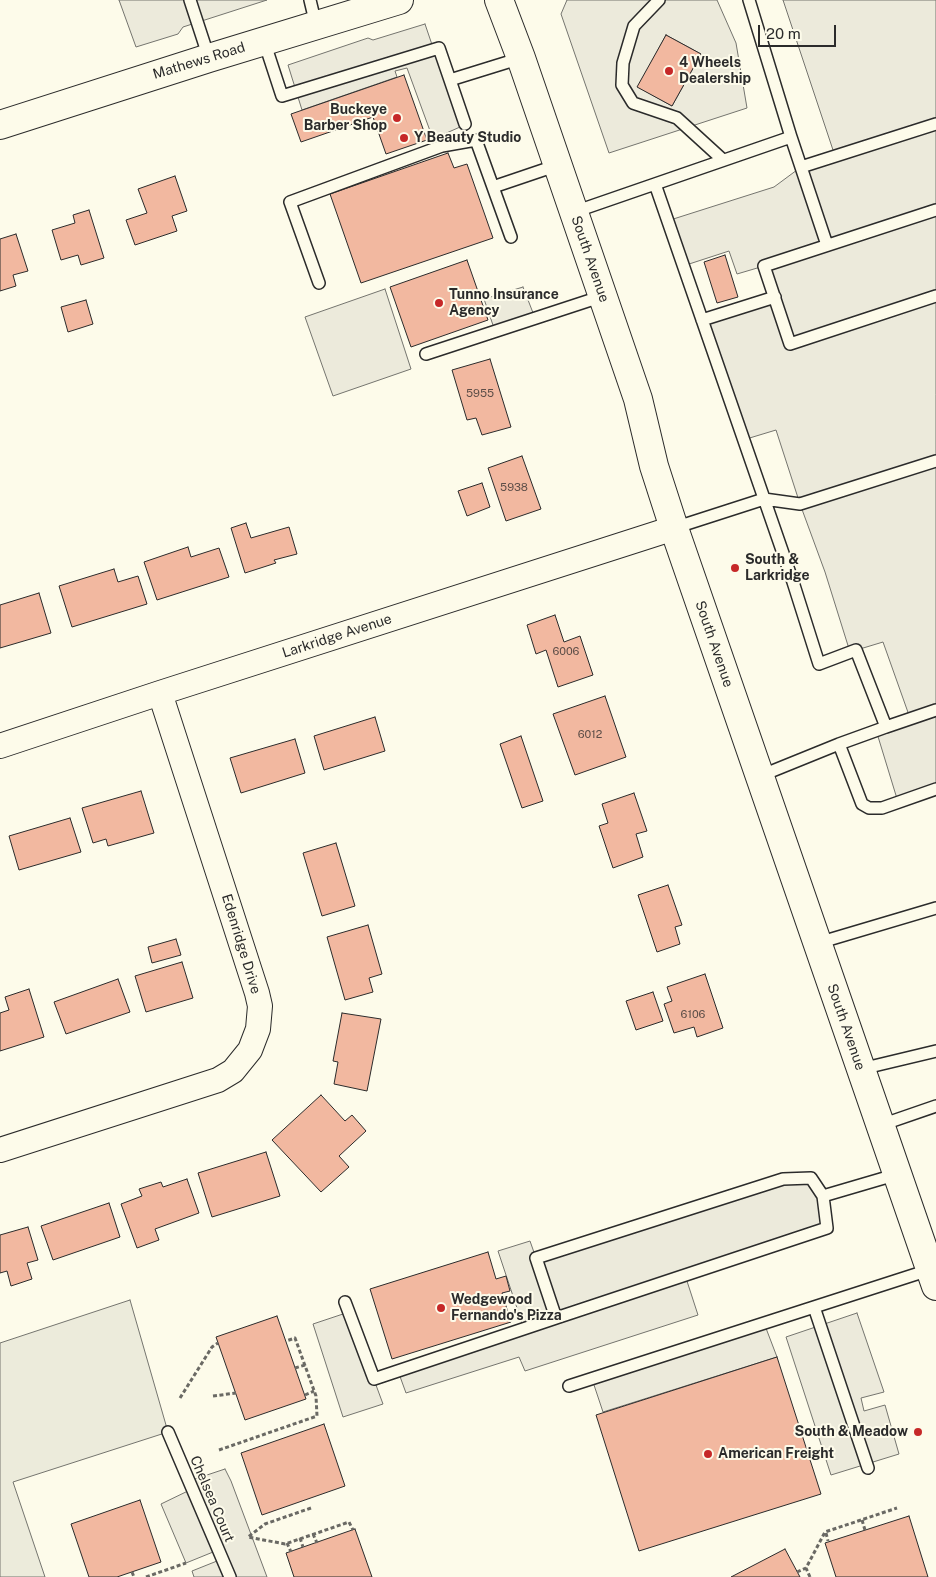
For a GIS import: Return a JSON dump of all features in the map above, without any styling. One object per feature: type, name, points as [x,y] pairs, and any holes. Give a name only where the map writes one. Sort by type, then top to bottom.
[{"type":"main road","name":"Mathews Road","points":[[0,125],[264,41],[313,13],[399,0]]},
{"type":"main road","name":"South Avenue","points":[[498,0],[521,58],[638,399],[654,466],[674,528],[880,1125],[934,1274]]},
{"type":"street","name":"Larkridge Avenue","points":[[0,746],[674,528]]},
{"type":"street","name":"Edenridge Drive","points":[[0,1150],[218,1080],[233,1071],[250,1050],[258,1029],[260,1006],[257,993],[160,693]]},
{"type":"lane","points":[[190,0],[209,58]]},
{"type":"lane","points":[[659,0],[634,26],[623,63],[622,85],[633,103],[677,118],[723,160]]},
{"type":"lane","points":[[749,0],[791,137],[827,245]]},
{"type":"lane","points":[[264,41],[282,96],[439,48],[465,124]]},
{"type":"lane","points":[[450,80],[521,58]]},
{"type":"lane","points":[[802,167],[936,124]]},
{"type":"lane","points":[[574,212],[791,137]]},
{"type":"lane","points":[[319,283],[290,202],[442,146],[476,140],[510,236]]},
{"type":"lane","points":[[493,187],[558,165]]},
{"type":"lane","points":[[655,184],[819,664],[856,650],[886,727]]},
{"type":"lane","points":[[936,210],[764,266],[790,344],[936,296]]},
{"type":"lane","points":[[426,354],[603,296]]},
{"type":"lane","points":[[702,320],[774,297]]},
{"type":"lane","points":[[674,528],[764,499],[800,504],[936,461]]},
{"type":"lane","points":[[760,776],[839,744],[936,710]]},
{"type":"lane","points":[[839,744],[862,804],[869,808],[882,808],[936,789]]},
{"type":"lane","points":[[818,943],[936,908]]},
{"type":"lane","points":[[861,1069],[936,1051]]},
{"type":"lane","points":[[880,1125],[936,1106]]},
{"type":"lane","points":[[823,1196],[898,1174]]},
{"type":"lane","points":[[345,1302],[374,1379],[827,1228],[823,1196],[812,1178],[783,1179],[536,1258],[556,1318]]},
{"type":"lane","points":[[569,1386],[814,1307],[934,1274]]},
{"type":"lane","points":[[814,1307],[868,1468]]},
{"type":"lane","name":"Chelsea Court","points":[[168,1432],[230,1577]]},
{"type":"path","points":[[219,1450],[317,1416],[314,1392],[295,1338],[286,1341]]},
{"type":"path","points":[[180,1398],[212,1347],[218,1343]]},
{"type":"path","points":[[296,1368],[305,1365]]},
{"type":"path","points":[[305,1395],[314,1392]]},
{"type":"path","points":[[213,1396],[236,1393]]},
{"type":"path","points":[[311,1508],[265,1524],[248,1537],[287,1543],[349,1522],[353,1530]]},
{"type":"path","points":[[797,1572],[806,1568],[825,1532],[897,1508]]},
{"type":"path","points":[[862,1520],[865,1530]]},
{"type":"path","points":[[825,1532],[828,1542]]},
{"type":"path","points":[[313,1534],[317,1543]]},
{"type":"path","points":[[300,1538],[303,1547]]},
{"type":"path","points":[[287,1543],[290,1552]]},
{"type":"path","points":[[146,1577],[186,1563]]},
{"type":"path","points":[[806,1568],[810,1577]]},
{"type":"path","points":[[132,1572],[134,1577]]},
{"type":"shaded area","points":[[119,0],[267,0],[183,27],[178,34],[136,47]]},
{"type":"shaded area","points":[[567,0],[717,0],[736,43],[747,108],[609,153],[561,14]],"holes":[[[666,35],[701,54],[672,106],[638,87]]]},
{"type":"shaded area","points":[[783,0],[936,0],[936,789],[898,802],[876,730],[910,718],[883,642],[850,652],[825,572],[776,430],[743,440],[702,320],[774,297],[764,266],[737,274],[729,251],[683,266],[667,221],[774,187],[801,167],[835,156]]},
{"type":"shaded area","points":[[425,24],[460,127],[433,139],[407,68],[395,71],[397,77],[302,110],[288,65],[368,38],[373,40]]},
{"type":"shaded area","points":[[523,287],[535,318],[495,331],[484,299]]},
{"type":"shaded area","points":[[385,289],[411,369],[333,396],[305,317]]},
{"type":"shaded area","points":[[811,1178],[827,1228],[685,1275],[698,1315],[525,1371],[519,1357],[406,1393],[398,1371],[524,1329],[498,1251],[530,1241],[536,1258],[783,1179]]},
{"type":"shaded area","points":[[130,1300],[168,1432],[13,1482],[45,1577],[0,1577],[0,1343]]},
{"type":"shaded area","points":[[349,1312],[383,1404],[343,1417],[313,1324]]},
{"type":"shaded area","points":[[857,1313],[884,1392],[861,1398],[864,1411],[885,1405],[899,1454],[831,1475],[786,1337]]},
{"type":"shaded area","points":[[764,1323],[777,1357],[603,1412],[592,1379]]},
{"type":"shaded area","points":[[225,1469],[267,1577],[194,1577],[192,1571],[222,1559],[218,1550],[186,1563],[161,1504],[192,1489],[189,1481]]},
{"type":"building","name":"4 Wheels Dealership","points":[[666,35],[701,54],[672,106],[637,87]]},
{"type":"building","points":[[404,75],[427,140],[386,154],[373,117],[301,142],[291,114]]},
{"type":"building","points":[[448,153],[454,168],[467,164],[493,238],[361,283],[330,194]]},
{"type":"building","points":[[175,176],[187,211],[172,216],[177,231],[135,245],[126,220],[147,213],[138,189]]},
{"type":"building","points":[[89,210],[104,258],[81,265],[78,255],[61,260],[52,230],[75,223],[73,215]]},
{"type":"building","points":[[16,234],[28,271],[13,275],[16,286],[0,291],[0,239]]},
{"type":"building","points":[[725,255],[738,297],[717,303],[704,262]]},
{"type":"building","name":"Tunno Insurance Agency","points":[[467,260],[488,320],[411,347],[390,287]]},
{"type":"building","points":[[86,300],[93,324],[68,332],[61,307]]},
{"type":"building","points":[[490,359],[511,427],[482,435],[476,418],[467,420],[452,370]]},
{"type":"building","points":[[522,456],[541,509],[506,521],[488,468]]},
{"type":"building","points":[[482,483],[490,507],[467,516],[458,491]]},
{"type":"building","points":[[246,523],[251,538],[289,527],[297,554],[274,560],[276,563],[245,573],[231,528]]},
{"type":"building","points":[[188,547],[191,557],[219,548],[229,577],[157,600],[144,562]]},
{"type":"building","points":[[114,569],[118,582],[138,576],[147,604],[72,627],[59,586]]},
{"type":"building","points":[[39,593],[51,633],[0,648],[0,605]]},
{"type":"building","points":[[555,615],[564,642],[580,636],[593,675],[558,687],[546,650],[536,654],[527,625]]},
{"type":"building","points":[[605,696],[626,757],[575,775],[553,714]]},
{"type":"building","points":[[375,717],[385,751],[324,770],[314,736]]},
{"type":"building","points":[[521,736],[543,801],[522,808],[500,744]]},
{"type":"building","points":[[295,739],[305,773],[241,793],[230,758]]},
{"type":"building","points":[[141,791],[154,833],[108,846],[106,839],[93,843],[82,808]]},
{"type":"building","points":[[634,793],[647,831],[636,834],[643,857],[613,868],[599,826],[608,823],[602,804]]},
{"type":"building","points":[[70,818],[81,852],[19,870],[9,836]]},
{"type":"building","points":[[336,843],[355,906],[322,916],[303,853]]},
{"type":"building","points":[[668,885],[682,925],[675,927],[680,944],[657,952],[638,895]]},
{"type":"building","points":[[368,925],[382,974],[369,978],[373,992],[345,1000],[327,937]]},
{"type":"building","points":[[176,939],[181,955],[152,963],[148,947]]},
{"type":"building","points":[[182,962],[193,998],[146,1012],[135,976]]},
{"type":"building","points":[[705,974],[723,1028],[697,1037],[694,1027],[674,1033],[664,1004],[672,1001],[667,987]]},
{"type":"building","points":[[118,979],[130,1012],[66,1034],[54,1002]]},
{"type":"building","points":[[29,989],[44,1037],[0,1051],[0,1013],[9,1010],[5,997]]},
{"type":"building","points":[[653,992],[663,1021],[636,1030],[626,1001]]},
{"type":"building","points":[[342,1013],[381,1019],[367,1091],[334,1084],[338,1062],[333,1061]]},
{"type":"building","points":[[321,1095],[345,1121],[352,1115],[366,1131],[339,1156],[349,1167],[321,1192],[272,1140]]},
{"type":"building","points":[[266,1152],[280,1196],[212,1217],[198,1173]]},
{"type":"building","points":[[187,1179],[199,1213],[155,1229],[159,1240],[137,1248],[121,1204],[142,1196],[139,1189],[161,1182],[163,1187]]},
{"type":"building","points":[[109,1203],[120,1237],[53,1260],[41,1226]]},
{"type":"building","points":[[28,1227],[38,1260],[27,1263],[32,1279],[11,1286],[7,1271],[0,1273],[0,1235]]},
{"type":"building","name":"Wedgewood Fernando's Pizza","points":[[488,1252],[496,1279],[506,1276],[510,1291],[502,1293],[511,1322],[392,1359],[370,1289]]},
{"type":"building","points":[[277,1316],[306,1399],[245,1420],[216,1337]]},
{"type":"building","name":"American Freight","points":[[777,1357],[821,1494],[639,1551],[596,1415]]},
{"type":"building","points":[[324,1424],[345,1486],[262,1515],[241,1453]]},
{"type":"building","points":[[140,1500],[161,1562],[117,1577],[89,1577],[71,1524]]},
{"type":"building","points":[[909,1516],[928,1577],[836,1577],[825,1543]]},
{"type":"building","points":[[355,1529],[372,1577],[294,1577],[286,1553]]},
{"type":"building","points":[[785,1549],[800,1577],[731,1577]]},
{"type":"place","name":"4 Wheels Dealership","points":[[669,71]]},
{"type":"place","name":"Buckeye Barber Shop","points":[[397,118]]},
{"type":"place","name":"Y Beauty Studio","points":[[404,138]]},
{"type":"place","name":"Tunno Insurance Agency","points":[[439,303]]},
{"type":"place","name":"South & Larkridge","points":[[735,568]]},
{"type":"place","name":"Wedgewood Fernando's Pizza","points":[[441,1308]]},
{"type":"place","name":"South & Meadow","points":[[918,1432]]},
{"type":"place","name":"American Freight","points":[[708,1454]]}]
